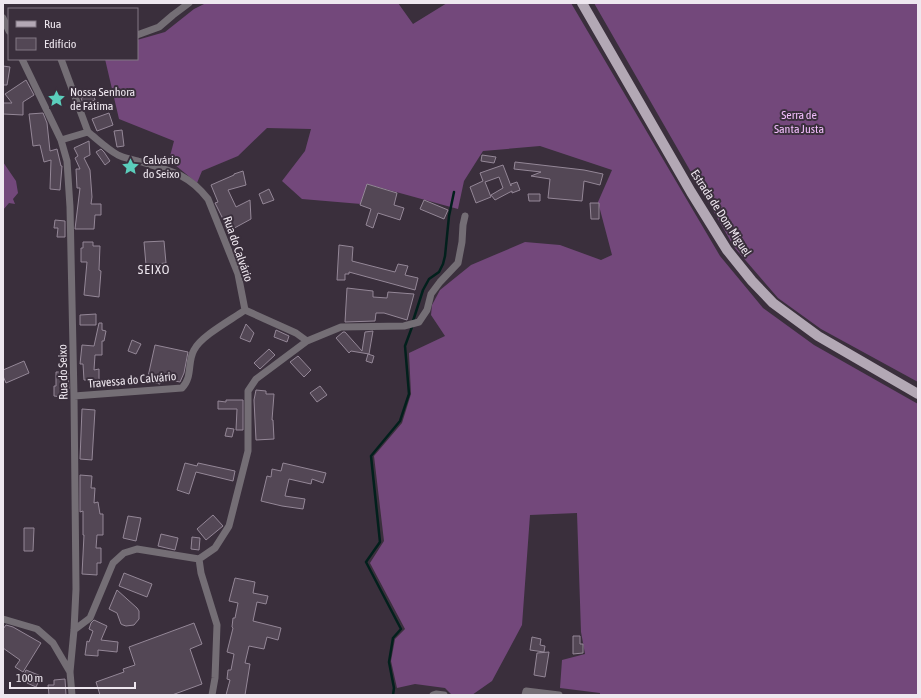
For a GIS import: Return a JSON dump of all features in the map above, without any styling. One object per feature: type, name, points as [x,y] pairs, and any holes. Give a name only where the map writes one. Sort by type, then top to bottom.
[{"type":"main road","name":"Estrada de Dom Miguel","points":[[582,3],[691,192],[728,250],[752,281],[773,303],[818,336],[918,394]]},
{"type":"street","points":[[138,35],[159,27],[189,3]]},
{"type":"street","points":[[3,18],[8,29]]},
{"type":"street","points":[[61,60],[88,132],[61,140]]},
{"type":"street","name":"Rua do Seixo","points":[[23,61],[61,140],[66,161],[70,207],[76,589],[70,672],[72,695]]},
{"type":"street","name":"Rua do Calvário","points":[[88,132],[118,155],[183,176],[202,191],[208,199],[238,274],[245,310]]},
{"type":"street","points":[[74,630],[90,618],[113,563],[124,553],[137,549],[199,559],[216,548],[229,526],[248,451],[248,391],[256,378],[307,341],[341,327],[404,326],[419,322],[427,310],[431,294],[458,263],[465,216]]},
{"type":"street","points":[[245,310],[296,333],[307,341]]},
{"type":"street","name":"Travessa do Calvário","points":[[74,396],[182,388],[187,383],[193,352],[199,342],[245,310]]},
{"type":"street","points":[[199,559],[201,573],[217,625],[215,678],[212,695]]},
{"type":"street","points":[[3,619],[37,629],[53,643],[70,672]]},
{"type":"street","points":[[525,693],[559,695]]},
{"type":"street","points":[[433,695],[444,695]]},
{"type":"green space","points":[[206,3],[398,3],[413,24],[447,3],[571,3],[720,256],[763,308],[814,345],[918,404],[918,695],[600,695],[600,693],[560,688],[562,660],[585,654],[581,632],[577,513],[530,515],[522,625],[492,681],[472,695],[452,695],[445,688],[415,684],[397,688],[391,661],[395,639],[405,629],[370,563],[384,541],[374,456],[402,423],[411,394],[409,353],[445,336],[431,315],[432,305],[440,290],[471,265],[525,242],[560,245],[601,260],[612,255],[598,202],[612,170],[540,146],[483,151],[464,181],[458,209],[367,184],[361,204],[302,199],[282,181],[305,151],[311,129],[267,128],[238,156],[202,171],[197,183],[169,160],[174,141],[119,119],[105,60],[138,60],[138,40],[165,32],[194,9]]},
{"type":"green space","name":"Serra de Santa Justa","points":[[594,3],[918,3],[918,382],[821,329],[778,298],[734,247]]},
{"type":"green space","points":[[3,162],[16,181],[18,193],[13,199],[15,204],[9,203],[3,210]]},
{"type":"building","points":[[3,66],[10,67],[7,85],[3,85]]},
{"type":"building","points":[[26,80],[34,95],[23,102],[23,115],[3,114],[3,103],[12,103],[5,94]]},
{"type":"building","points":[[93,93],[95,100],[92,101],[93,104],[85,108],[81,98]]},
{"type":"building","points":[[43,113],[47,123],[50,151],[57,149],[62,166],[60,190],[50,189],[51,160],[44,162],[40,145],[33,146],[29,114]]},
{"type":"building","points":[[109,113],[113,125],[97,131],[92,119]]},
{"type":"building","points":[[122,130],[124,146],[117,147],[114,131]]},
{"type":"building","points":[[89,141],[90,155],[84,158],[90,170],[92,197],[91,204],[101,204],[101,215],[95,215],[94,229],[75,229],[80,188],[77,188],[76,169],[80,169],[75,158],[78,156],[74,148]]},
{"type":"building","points":[[101,149],[110,161],[105,165],[96,152]]},
{"type":"building","points":[[482,155],[496,157],[494,163],[481,161]]},
{"type":"building","points":[[515,162],[584,170],[603,174],[600,185],[584,181],[582,201],[548,198],[550,179],[531,176],[541,172],[514,169]]},
{"type":"building","points":[[503,165],[511,186],[511,184],[517,182],[520,190],[512,193],[512,191],[495,200],[491,195],[503,188],[499,177],[485,182],[491,197],[476,203],[470,187],[483,181],[480,173]]},
{"type":"building","points":[[243,171],[246,185],[228,190],[236,207],[250,200],[251,219],[229,231],[215,203],[218,202],[211,185]]},
{"type":"building","points":[[367,184],[397,193],[394,205],[404,208],[400,220],[378,213],[373,228],[366,225],[371,209],[360,205]]},
{"type":"building","points":[[269,189],[274,200],[263,204],[259,194]]},
{"type":"building","points":[[528,194],[540,194],[540,201],[529,201]]},
{"type":"building","points":[[424,200],[448,210],[444,219],[420,209]]},
{"type":"building","points":[[590,203],[599,203],[599,219],[591,219]]},
{"type":"building","points":[[55,220],[65,221],[65,237],[57,237],[58,228],[54,228]]},
{"type":"building","points":[[164,241],[166,263],[146,265],[144,242]]},
{"type":"building","points":[[83,242],[93,242],[93,246],[100,246],[99,270],[101,271],[99,297],[84,295],[87,262],[81,262],[81,248],[83,248]]},
{"type":"building","points":[[339,245],[353,247],[352,261],[395,272],[398,264],[408,266],[405,275],[418,278],[415,290],[349,272],[349,274],[345,274],[345,280],[337,280]]},
{"type":"building","points":[[347,288],[373,291],[373,297],[387,298],[388,292],[414,294],[407,320],[384,313],[376,313],[375,321],[345,322]]},
{"type":"building","points":[[96,314],[96,325],[80,325],[80,315]]},
{"type":"building","points":[[99,323],[102,323],[102,330],[106,331],[104,341],[102,341],[102,355],[95,355],[94,370],[99,369],[99,383],[91,383],[91,380],[84,380],[83,364],[80,364],[82,345],[94,346]]},
{"type":"building","points":[[246,324],[254,333],[250,342],[240,338]]},
{"type":"building","points":[[276,330],[289,336],[287,342],[274,337]]},
{"type":"building","points":[[373,331],[369,354],[351,351],[349,353],[336,338],[345,332],[362,351],[365,332]]},
{"type":"building","points":[[132,340],[141,344],[136,354],[128,351]]},
{"type":"building","points":[[155,345],[188,352],[184,373],[180,382],[161,378],[160,384],[147,381]]},
{"type":"building","points":[[269,349],[275,355],[260,369],[254,363]]},
{"type":"building","points":[[368,354],[374,356],[372,363],[366,361]]},
{"type":"building","points":[[298,356],[311,370],[304,377],[290,362]]},
{"type":"building","points":[[24,361],[29,373],[6,383],[3,376],[3,370]]},
{"type":"building","points":[[56,372],[68,372],[69,389],[62,389],[62,397],[54,396]]},
{"type":"building","points":[[320,386],[327,395],[317,402],[310,393]]},
{"type":"building","points":[[256,390],[266,391],[266,394],[274,394],[272,420],[274,439],[256,440],[254,400]]},
{"type":"building","points":[[226,400],[243,400],[243,430],[236,430],[237,409],[218,409],[218,401],[226,402]]},
{"type":"building","points":[[82,409],[95,410],[92,460],[80,459]]},
{"type":"building","points":[[227,428],[234,429],[232,437],[225,436]]},
{"type":"building","points":[[185,463],[197,466],[198,463],[235,471],[233,481],[196,472],[189,494],[177,490]]},
{"type":"building","points":[[283,463],[326,473],[323,483],[312,479],[311,484],[289,479],[285,496],[305,499],[303,509],[261,501],[267,476],[271,477],[272,469],[281,471]]},
{"type":"building","points":[[80,475],[92,476],[91,488],[95,488],[94,503],[98,502],[100,514],[103,514],[103,535],[97,535],[96,548],[101,548],[101,563],[97,563],[97,575],[82,574],[84,535],[83,511],[80,512]]},
{"type":"building","points":[[213,515],[223,526],[206,540],[197,529]]},
{"type":"building","points":[[128,516],[141,518],[136,541],[123,538]]},
{"type":"building","points":[[24,528],[34,528],[33,551],[24,551]]},
{"type":"building","points":[[161,534],[178,538],[175,550],[158,546]]},
{"type":"building","points":[[192,537],[200,538],[199,550],[191,549]]},
{"type":"building","points":[[124,573],[152,584],[147,597],[119,586]]},
{"type":"building","points":[[235,578],[255,582],[253,593],[268,596],[266,604],[257,602],[253,621],[281,628],[278,640],[267,637],[264,649],[249,646],[245,663],[250,664],[245,695],[226,695],[230,680],[227,679],[228,670],[231,670],[234,654],[227,652],[233,628],[233,618],[235,618],[238,603],[229,601]]},
{"type":"building","points":[[117,590],[139,611],[139,619],[134,625],[126,626],[121,624],[117,613],[109,609]]},
{"type":"building","points":[[94,620],[107,626],[101,640],[118,642],[117,652],[98,650],[98,656],[85,655],[87,641],[89,642],[93,631],[89,629]]},
{"type":"building","points":[[194,623],[202,644],[190,649],[202,684],[172,695],[100,695],[96,682],[124,672],[123,669],[135,665],[129,647]]},
{"type":"building","points":[[6,625],[13,627],[41,643],[23,672],[15,667],[20,660],[3,648],[3,629]]},
{"type":"building","points":[[573,636],[580,636],[580,644],[583,644],[583,653],[573,654]]},
{"type":"building","points":[[532,637],[541,639],[540,645],[545,646],[544,652],[530,650]]},
{"type":"building","points":[[549,652],[545,677],[534,675],[537,653]]},
{"type":"building","points":[[26,670],[41,676],[36,687],[27,683],[29,680],[23,677]]},
{"type":"building","points":[[65,679],[66,695],[49,695],[48,685],[54,685],[54,680]]},
{"type":"waterway","points":[[413,321],[423,290],[429,279],[439,272],[443,264],[449,216],[454,192]]},
{"type":"waterway","points":[[393,695],[394,688],[389,662],[393,638],[401,629],[366,562],[380,542],[371,456],[400,421],[409,394],[405,346],[412,327]]},
{"type":"place","name":"Nossa Senhora de Fátima","points":[[57,99]]},
{"type":"place","name":"Calvário do Seixo","points":[[130,167]]},
{"type":"district","name":"SEIXO","points":[[154,269]]}]
